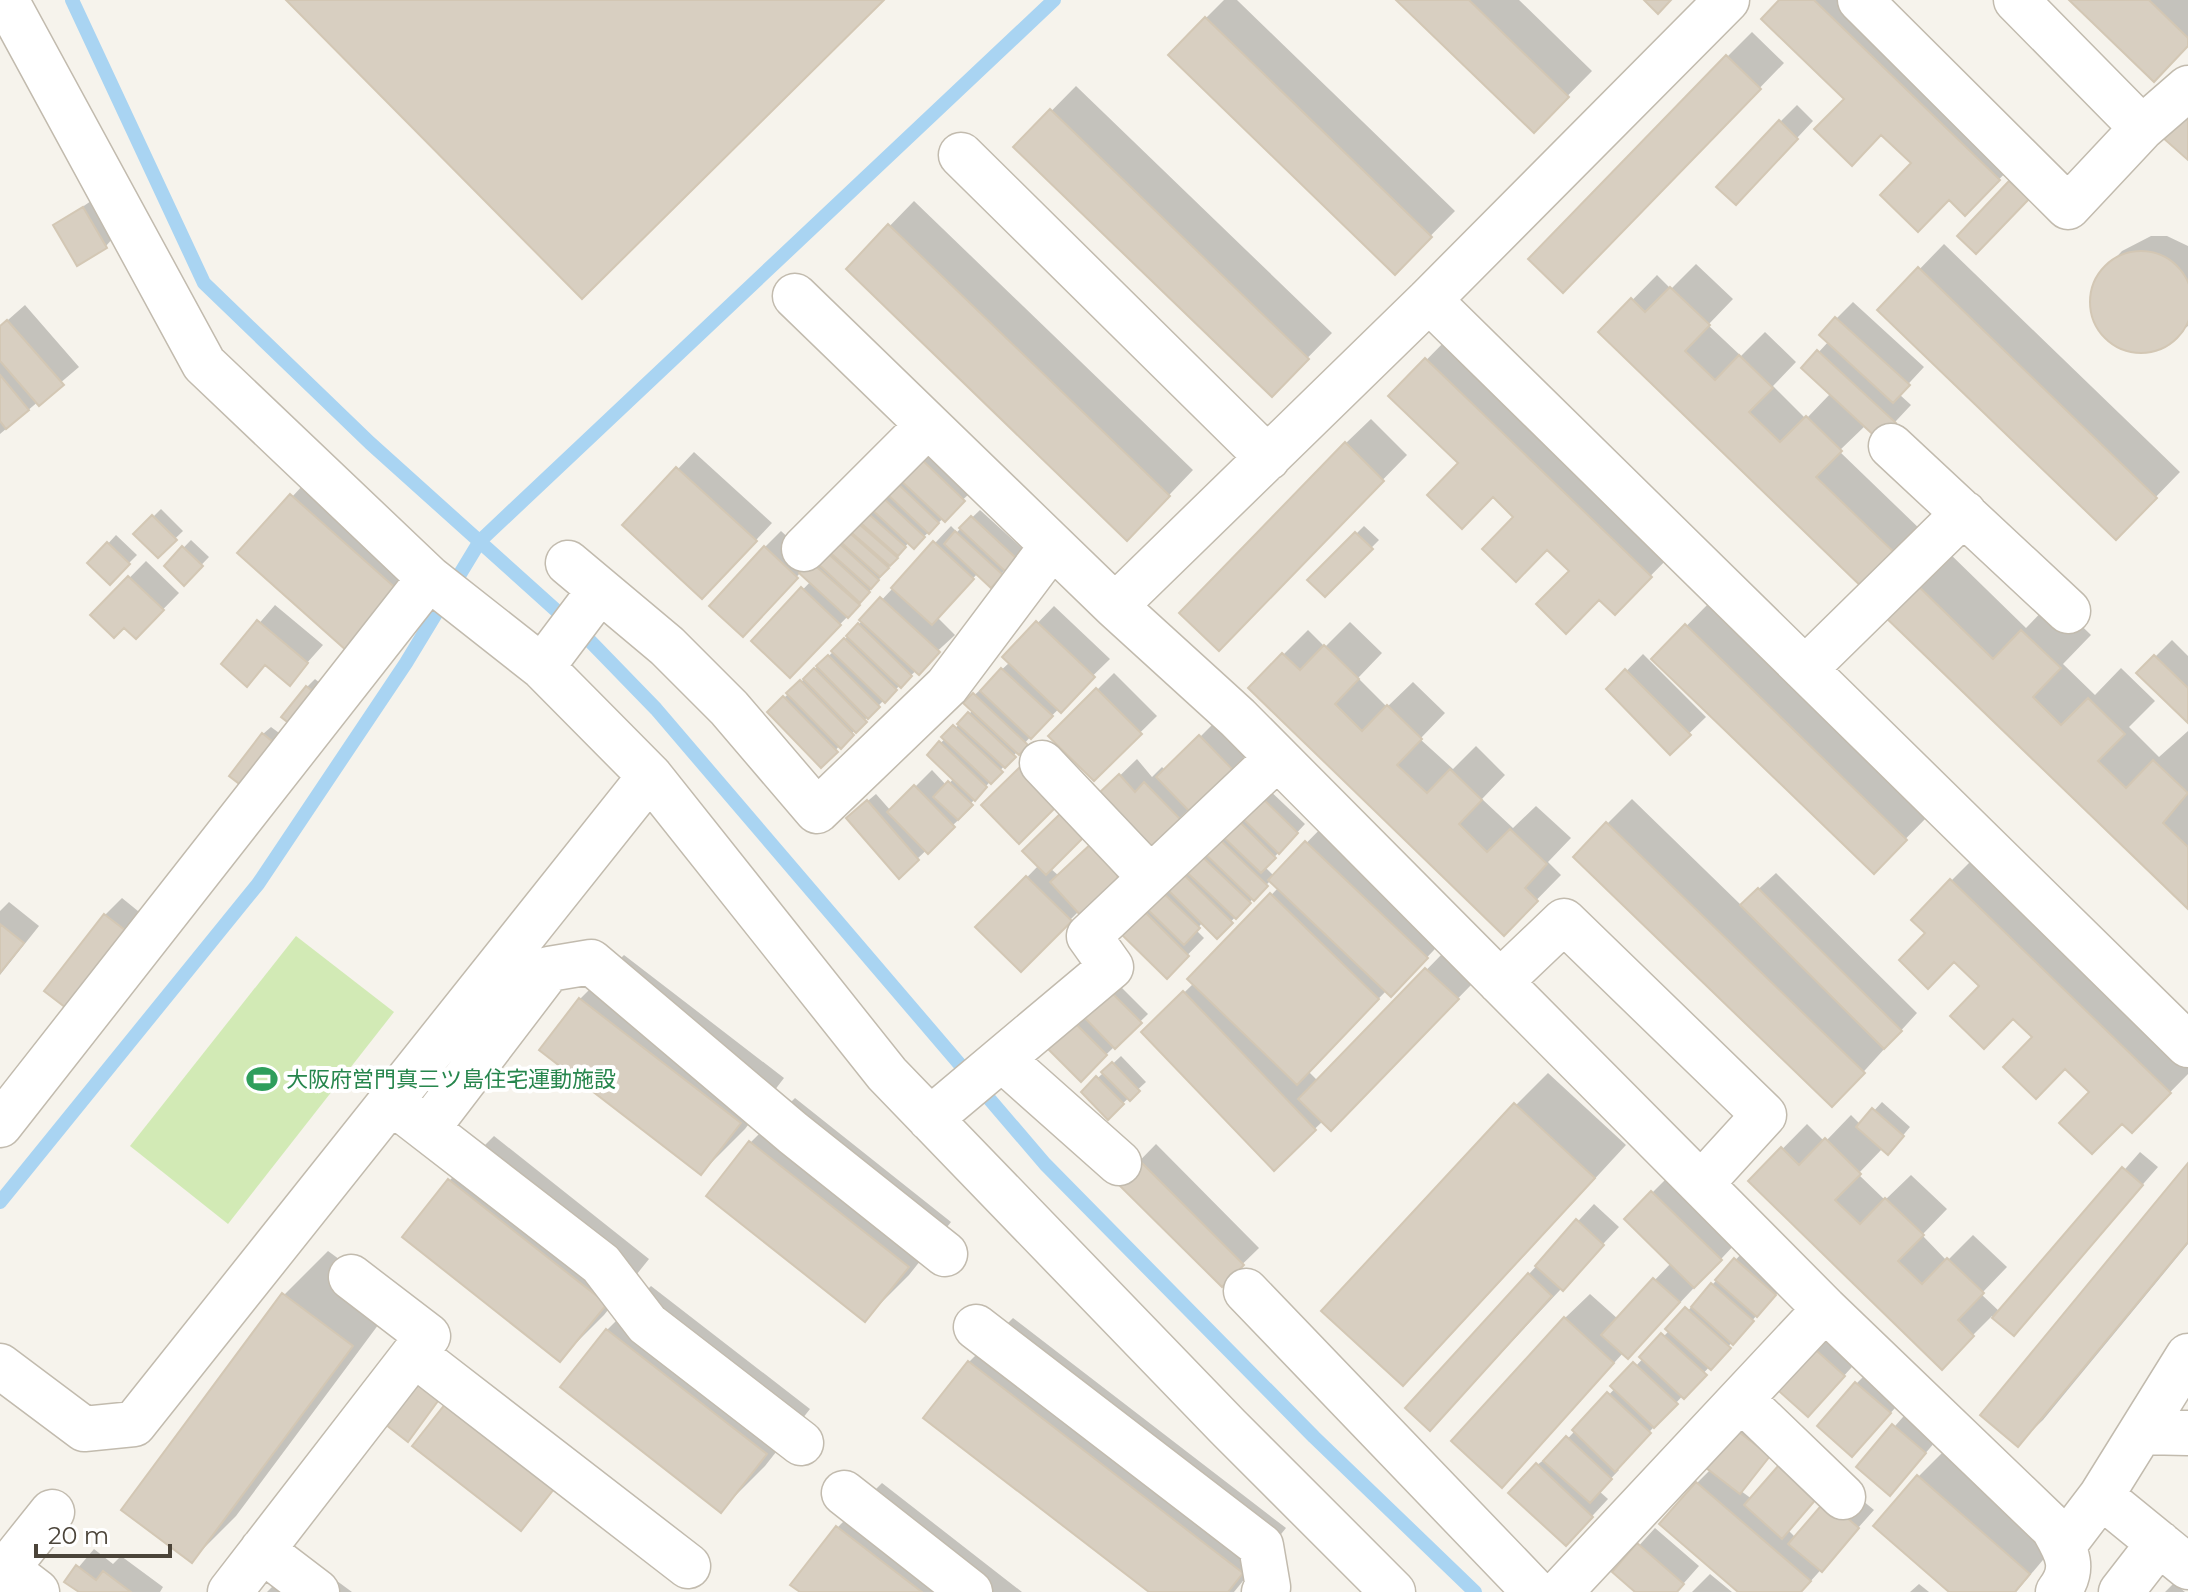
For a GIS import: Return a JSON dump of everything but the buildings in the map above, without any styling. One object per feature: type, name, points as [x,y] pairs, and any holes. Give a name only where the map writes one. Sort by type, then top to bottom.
[{"type":"street","points":[[6,0],[204,364],[429,578],[542,667],[650,776],[887,1074],[1374,1585]]},
{"type":"street","points":[[1115,606],[1429,300],[1727,0]]},
{"type":"street","points":[[1860,0],[2068,207],[2142,128],[2188,88]]},
{"type":"street","points":[[2016,0],[2142,128]]},
{"type":"street","points":[[961,155],[1268,458]]},
{"type":"street","points":[[795,296],[1052,546],[1277,758],[1825,1309],[2053,1528],[2070,1558],[2066,1582],[2058,1592]]},
{"type":"street","points":[[1429,300],[2188,1045]]},
{"type":"street","points":[[804,549],[928,425]]},
{"type":"street","points":[[1891,446],[2068,611]]},
{"type":"street","points":[[1805,669],[1964,513]]},
{"type":"street","points":[[542,667],[584,576],[667,646],[729,708],[817,811],[947,686],[1052,546]]},
{"type":"street","points":[[0,1125],[429,578]]},
{"type":"street","points":[[930,1119],[1111,967],[1089,936],[1277,758]]},
{"type":"street","points":[[1042,763],[1150,877]]},
{"type":"street","points":[[0,1366],[84,1429],[134,1424],[650,776]]},
{"type":"street","points":[[1500,982],[1564,921],[1764,1115],[1701,1184]]},
{"type":"street","points":[[427,1129],[549,969],[591,962],[793,1133],[945,1254]]},
{"type":"street","points":[[1002,1059],[1119,1163]]},
{"type":"street","points":[[391,1101],[601,1264],[647,1324],[801,1443]]},
{"type":"street","points":[[230,1592],[428,1336],[351,1277]]},
{"type":"street","points":[[1246,1291],[1535,1592]]},
{"type":"street","points":[[1560,1592],[1825,1309]]},
{"type":"street","points":[[976,1327],[1261,1546],[1268,1587],[1264,1592]]},
{"type":"street","points":[[414,1354],[688,1566]]},
{"type":"street","points":[[2063,1546],[2101,1496],[2188,1356]]},
{"type":"street","points":[[1741,1399],[1843,1497]]},
{"type":"street","points":[[2141,1432],[2188,1433]]},
{"type":"street","points":[[844,1493],[970,1592]]},
{"type":"street","points":[[2101,1496],[2174,1555],[2121,1592]]},
{"type":"street","points":[[14,1579],[52,1512]]},
{"type":"street","points":[[262,1550],[317,1592]]},
{"type":"green space","name":"大阪府営門真三ツ島住宅運動施設","points":[[296,936],[394,1012],[228,1224],[130,1146]]},
{"type":"waterway","points":[[72,0],[204,283],[370,443],[589,640],[656,709],[1045,1164],[1314,1437],[1475,1592]]},
{"type":"waterway","points":[[0,1202],[258,884],[406,663],[480,541],[1054,0]]},
{"type":"place","name":"大阪府営門真三ツ島住宅運動施設","points":[[262,1079]]}]
